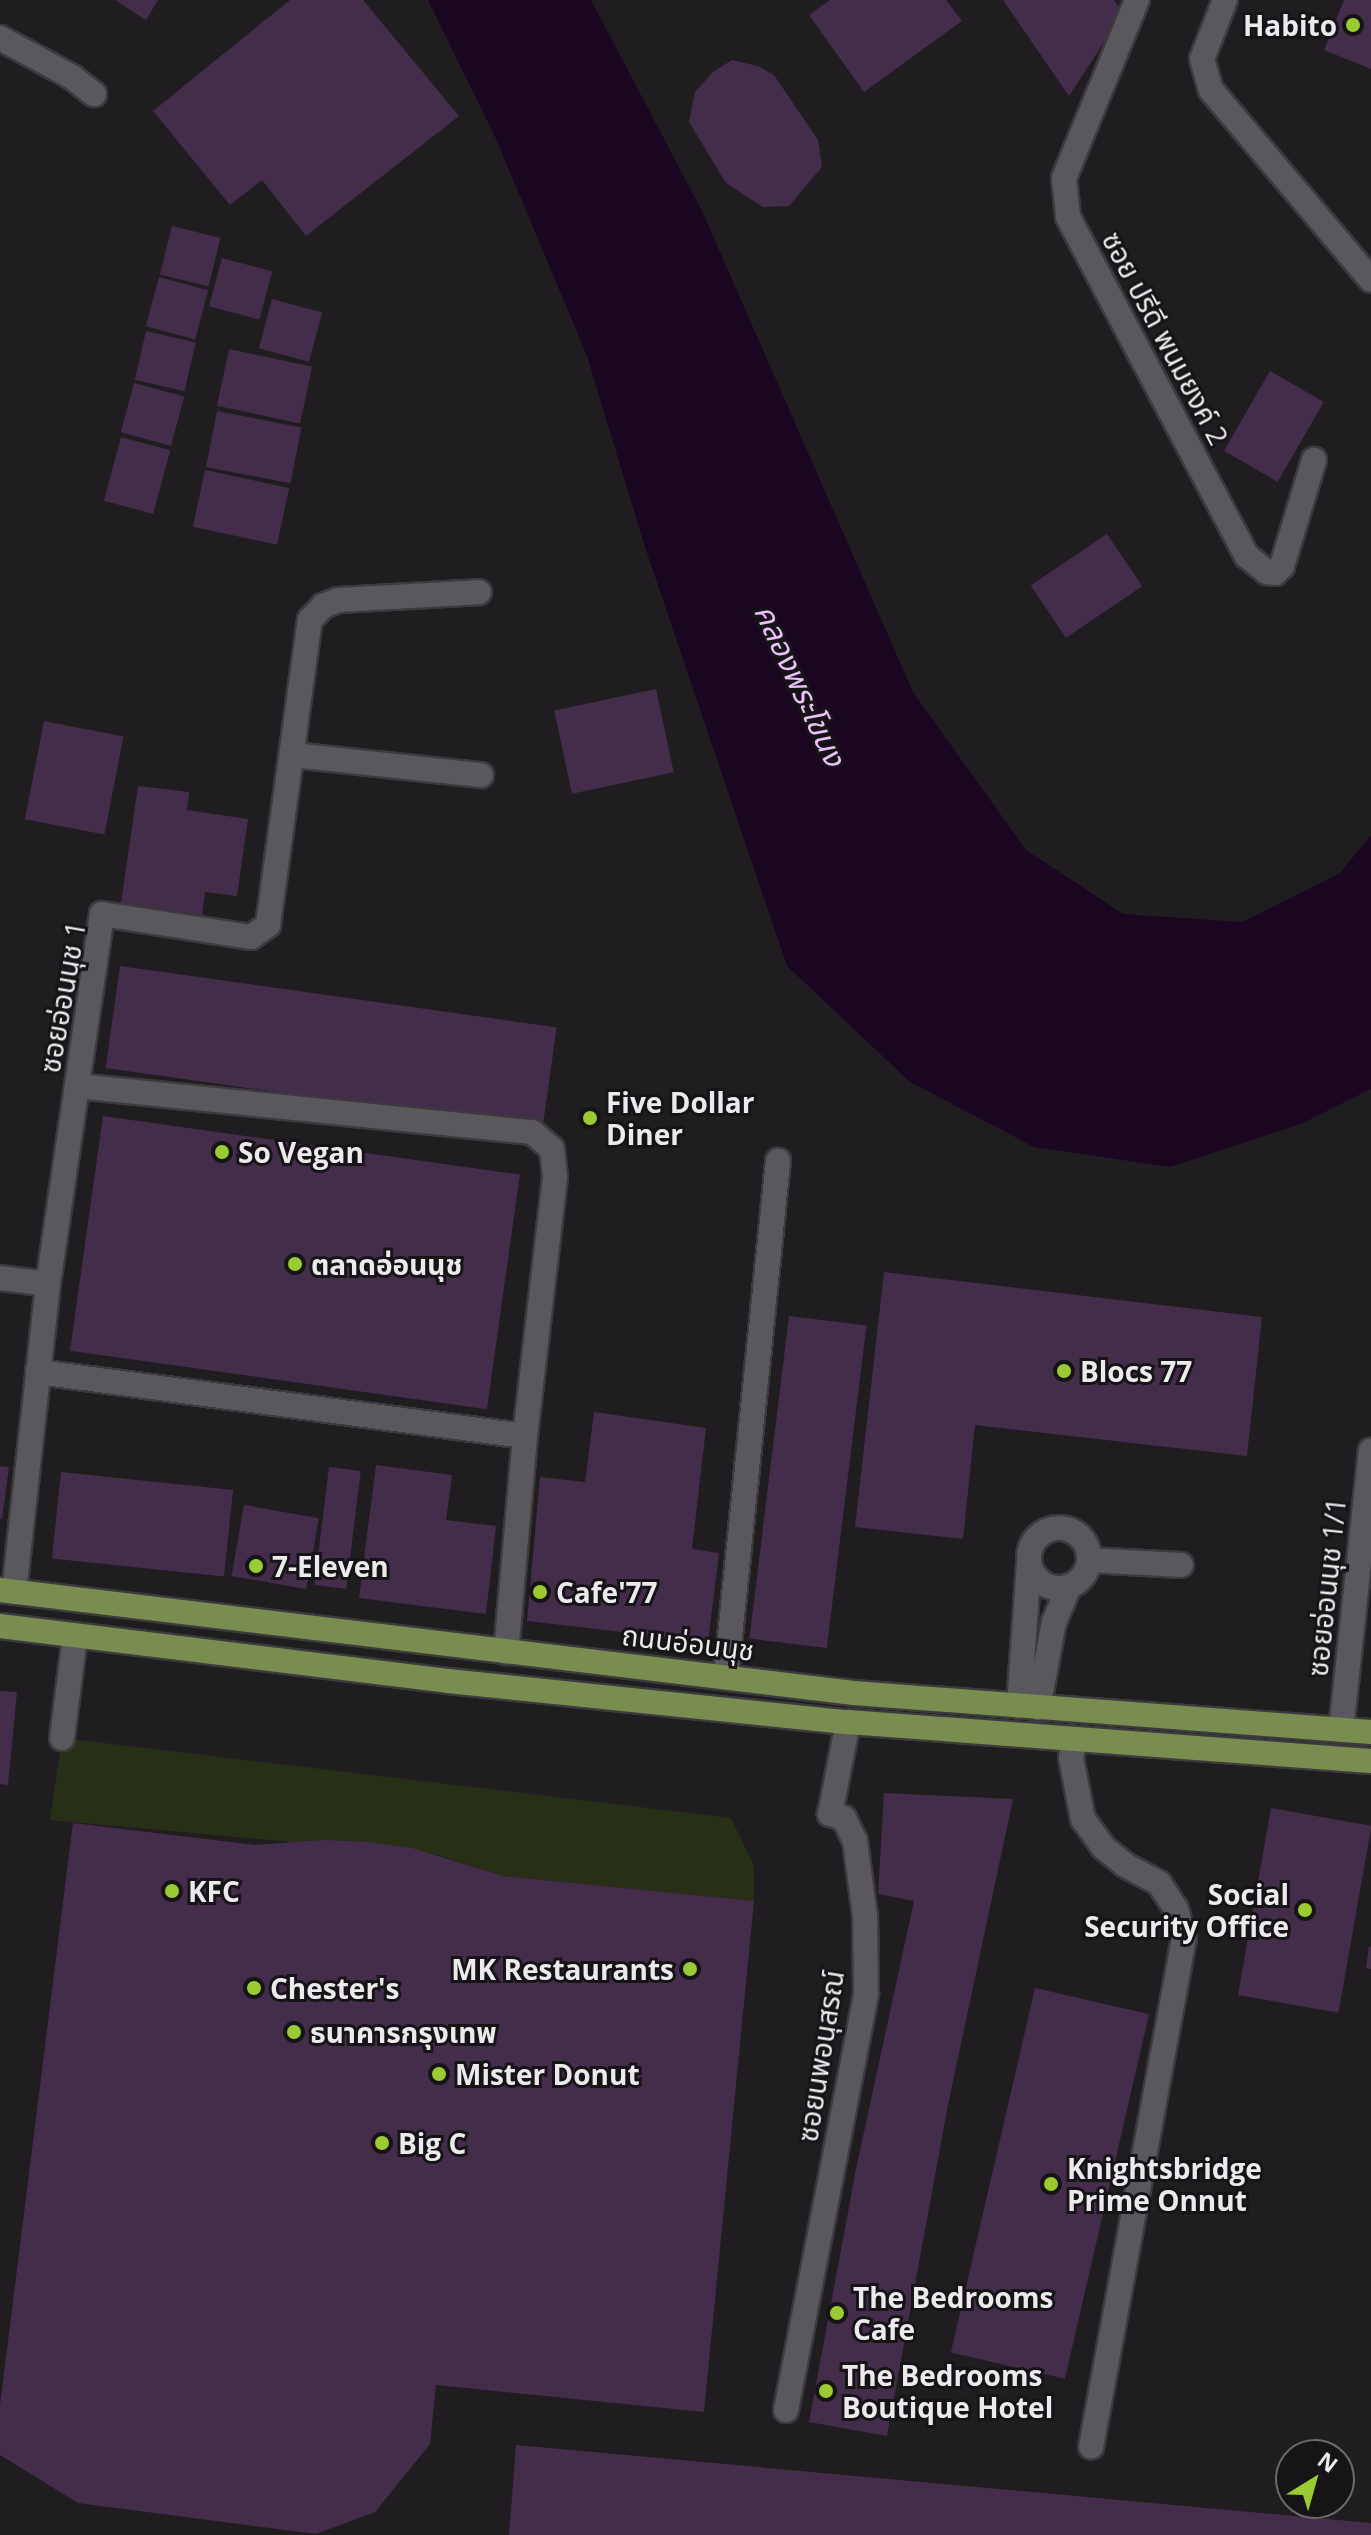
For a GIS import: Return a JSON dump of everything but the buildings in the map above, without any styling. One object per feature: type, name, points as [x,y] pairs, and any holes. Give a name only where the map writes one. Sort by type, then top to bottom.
[{"type":"main road","name":"ถนนอ่อนนุช","points":[[7,1591],[854,1693],[1371,1732]]},
{"type":"main road","points":[[0,1626],[448,1681],[848,1722],[1371,1761]]},
{"type":"main road","points":[[848,1722],[854,1693]]},
{"type":"main road","points":[[1075,1740],[1077,1712]]},
{"type":"street","name":"ซอย ปรีดี พนมยงค์ 2","points":[[1137,0],[1064,178],[1068,217],[1247,556],[1267,572],[1275,573],[1282,566],[1314,460]]},
{"type":"street","points":[[1225,0],[1202,59],[1211,90],[1371,280]]},
{"type":"street","points":[[0,38],[72,77],[94,94]]},
{"type":"street","name":"ซอยอ่อนนุช 1","points":[[7,1591],[102,914],[251,937],[268,925],[310,620],[323,606],[338,600],[479,592]]},
{"type":"street","points":[[293,755],[481,775]]},
{"type":"street","points":[[77,1086],[532,1132],[552,1149],[555,1177],[525,1436],[506,1652]]},
{"type":"street","points":[[726,1676],[778,1161]]},
{"type":"street","points":[[0,1278],[48,1284]]},
{"type":"street","points":[[38,1372],[525,1436]]},
{"type":"street","name":"ซอยอ่อนนุช 1/1","points":[[1341,1730],[1367,1528],[1371,1451]]},
{"type":"street","points":[[1063,1528],[1081,1537],[1089,1560],[1085,1574],[1069,1586],[1054,1622],[1028,1707],[1029,1564],[1032,1545],[1037,1537],[1063,1528]]},
{"type":"street","points":[[1089,1560],[1181,1565]]},
{"type":"street","points":[[1029,1564],[1040,1582],[1049,1587],[1069,1586]]},
{"type":"street","points":[[62,1738],[75,1636]]},
{"type":"street","name":"ซอยนพอนุสรณ์","points":[[786,2410],[866,1993],[865,1916],[855,1841],[844,1818],[830,1814],[848,1722]]},
{"type":"street","points":[[1075,1740],[1071,1758],[1083,1819],[1103,1847],[1125,1865],[1159,1883],[1169,1895],[1184,1938],[1091,2447]]},
{"type":"green space","points":[[62,1738],[731,1818],[754,1866],[754,1901],[503,1876],[437,1855],[368,1842],[291,1842],[50,1820]]},
{"type":"water","name":"คลองพระโขนง","points":[[428,0],[591,0],[702,211],[913,692],[1026,850],[1123,914],[1242,922],[1340,873],[1371,835],[1371,1089],[1301,1124],[1170,1167],[1034,1147],[910,1082],[787,966],[645,547],[587,356],[496,139]]},
{"type":"place","name":"Habito","points":[[1353,25]]},
{"type":"place","name":"Five Dollar Diner","points":[[590,1118]]},
{"type":"place","name":"So Vegan","points":[[222,1152]]},
{"type":"place","name":"ตลาดอ่อนนุช","points":[[295,1264]]},
{"type":"place","name":"Blocs 77","points":[[1064,1371]]},
{"type":"place","name":"7-Eleven","points":[[256,1566]]},
{"type":"place","name":"Cafe'77","points":[[540,1592]]},
{"type":"place","name":"KFC","points":[[172,1891]]},
{"type":"place","name":"Social Security Office","points":[[1305,1910]]},
{"type":"place","name":"MK Restaurants","points":[[690,1969]]},
{"type":"place","name":"Chester's","points":[[254,1988]]},
{"type":"place","name":"ธนาคารกรุงเทพ","points":[[294,2032]]},
{"type":"place","name":"Mister Donut","points":[[439,2074]]},
{"type":"place","name":"Big C","points":[[382,2143]]},
{"type":"place","name":"Knightsbridge Prime Onnut","points":[[1051,2184]]},
{"type":"place","name":"The Bedrooms Cafe","points":[[837,2313]]},
{"type":"place","name":"The Bedrooms Boutique Hotel","points":[[826,2391]]}]
